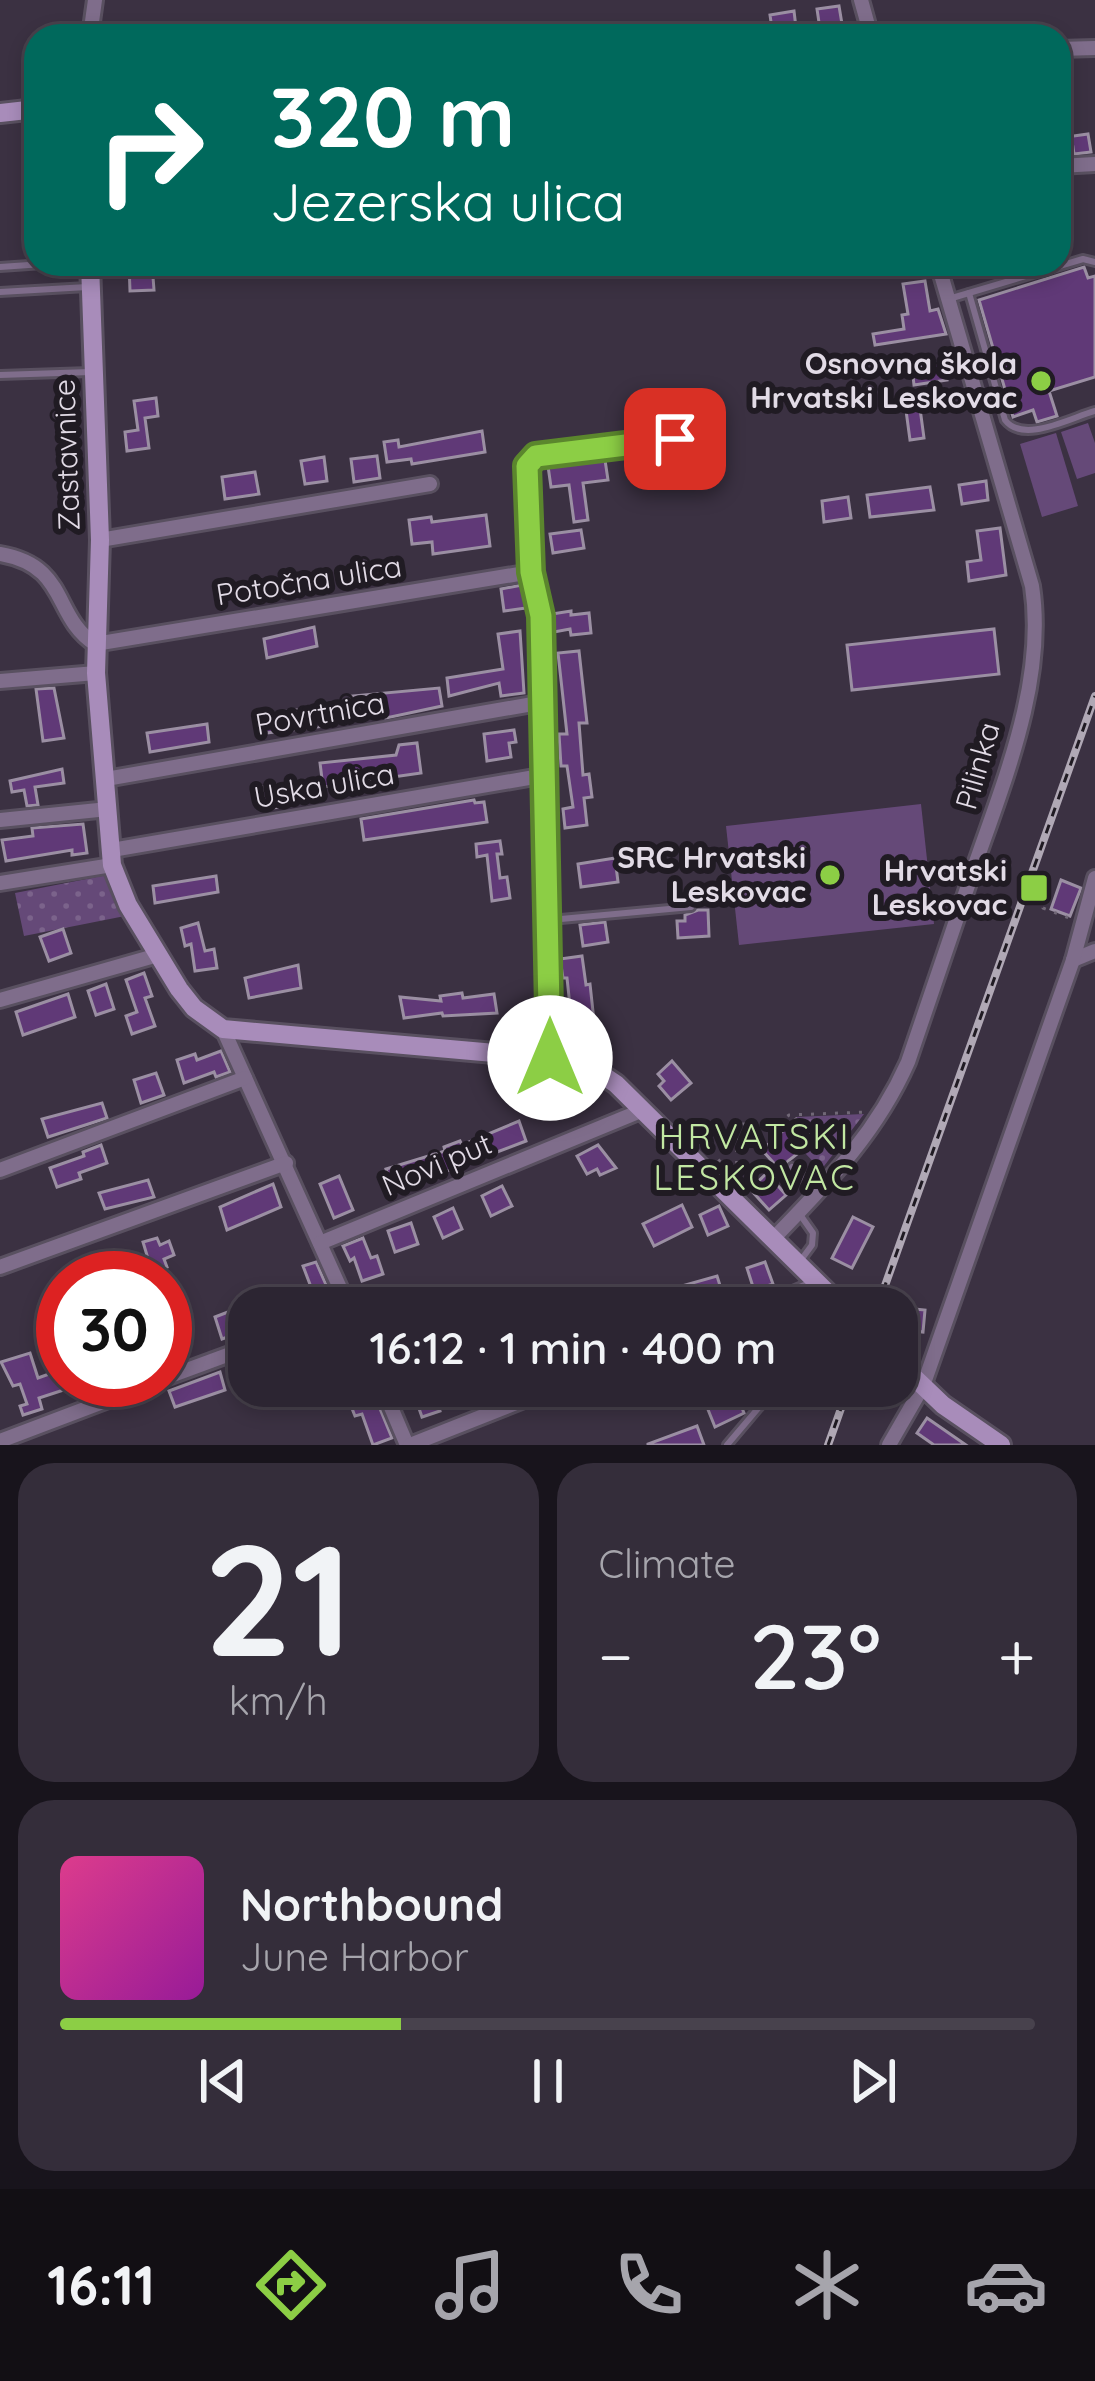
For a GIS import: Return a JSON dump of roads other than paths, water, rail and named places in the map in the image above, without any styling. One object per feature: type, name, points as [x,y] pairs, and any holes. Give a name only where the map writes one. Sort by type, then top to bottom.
[{"type":"main road","name":"Zastavnice","points":[[91,276],[100,540],[96,673],[112,858],[128,905],[158,955],[194,1008],[224,1029]]},
{"type":"main road","points":[[224,1029],[550,1058],[592,1068],[616,1084],[820,1287]]},
{"type":"main road","points":[[918,1382],[1001,1445]]},
{"type":"street","name":"Pilinka","points":[[775,1238],[873,1130],[889,1105],[1009,768],[1033,660],[1032,586],[941,276]]},
{"type":"street","points":[[550,1058],[541,616],[531,572],[527,466],[536,456],[675,439]]},
{"type":"street","points":[[100,540],[430,484]]},
{"type":"street","points":[[0,554],[24,558],[38,568],[56,586],[85,637],[95,644]]},
{"type":"street","name":"Potočna ulica","points":[[95,644],[531,572]]},
{"type":"street","points":[[0,681],[96,673]]},
{"type":"street","name":"Povrtnica","points":[[106,779],[544,702]]},
{"type":"street","name":"Uska ulica","points":[[0,883],[546,775]]},
{"type":"street","points":[[0,820],[108,809]]},
{"type":"street","points":[[889,1445],[922,1386],[1073,961],[1095,878]]},
{"type":"street","points":[[1073,961],[1095,951]]},
{"type":"street","points":[[0,1000],[158,955]]},
{"type":"street","points":[[224,1029],[340,1287]]},
{"type":"street","points":[[0,1170],[245,1078]]},
{"type":"street","name":"Novi put","points":[[320,1243],[643,1110]]},
{"type":"street","points":[[0,1267],[286,1163]]},
{"type":"street","points":[[192,1368],[228,1355]]},
{"type":"street","points":[[0,1441],[89,1407]]},
{"type":"street","points":[[392,1407],[409,1445],[506,1407]]},
{"type":"lane","points":[[948,299],[1026,276]]},
{"type":"lane","points":[[0,292],[91,287]]},
{"type":"lane","points":[[969,293],[1005,419],[1012,428],[1024,432],[1095,411]]},
{"type":"lane","points":[[0,375],[94,372]]},
{"type":"lane","points":[[550,920],[691,907]]},
{"type":"lane","points":[[792,1167],[817,1192]]},
{"type":"lane","points":[[798,1213],[813,1233],[812,1245],[798,1262]]},
{"type":"lane","points":[[727,1445],[759,1407]]},
{"type":"railway","points":[[884,1287],[1095,696]]},
{"type":"railway","points":[[828,1445],[842,1407]]},
{"type":"place","name":"Osnovna škola Hrvatski Leskovac","points":[[1041,381]]},
{"type":"place","name":"SRC Hrvatski Leskovac","points":[[830,875]]},
{"type":"place","name":"Hrvatski Leskovac","points":[[1034,888]]},
{"type":"district","name":"HRVATSKI LESKOVAC","points":[[755,1156]]}]
